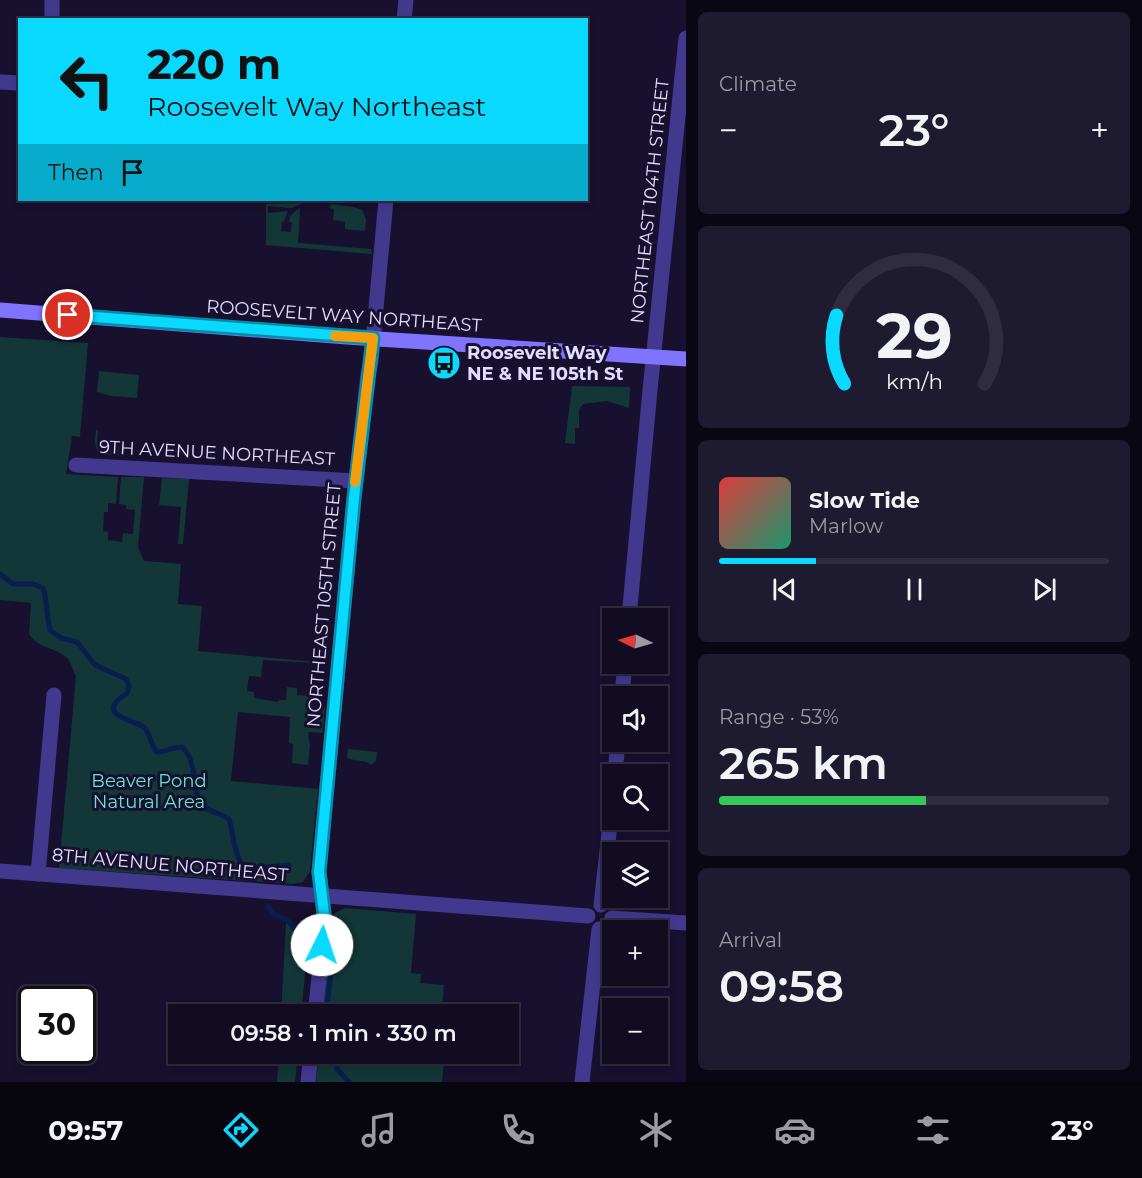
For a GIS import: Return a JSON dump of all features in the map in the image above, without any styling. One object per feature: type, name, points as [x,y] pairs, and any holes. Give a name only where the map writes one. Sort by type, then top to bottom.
[{"type":"main road","name":"ROOSEVELT WAY NORTHEAST","points":[[0,310],[686,359]]},
{"type":"street","points":[[52,0],[52,18]]},
{"type":"street","points":[[404,18],[406,0]]},
{"type":"street","name":"NORTHEAST 104TH STREET","points":[[630,608],[686,38]]},
{"type":"street","points":[[0,82],[18,83]]},
{"type":"street","name":"NORTHEAST 105TH STREET","points":[[316,1004],[325,922],[319,872],[356,481],[386,201]]},
{"type":"street","name":"9TH AVENUE NORTHEAST","points":[[76,465],[356,481]]},
{"type":"street","points":[[38,874],[54,695]]},
{"type":"street","points":[[601,905],[609,830]]},
{"type":"street","name":"8TH AVENUE NORTHEAST","points":[[0,871],[588,916]]},
{"type":"street","points":[[601,905],[609,910],[612,918],[608,926],[599,929],[591,925],[588,916],[593,908],[601,905]]},
{"type":"street","points":[[612,918],[686,923]]},
{"type":"street","points":[[582,1082],[599,929]]},
{"type":"street","points":[[308,1082],[310,1064]]},
{"type":"green space","points":[[304,203],[291,208],[268,206],[268,213],[288,211],[282,222],[281,231],[291,232],[290,217],[300,208],[298,243],[371,249],[372,254],[266,245],[266,204]]},
{"type":"green space","points":[[331,204],[362,210],[366,219],[365,231],[345,229],[345,222],[333,220],[334,209],[330,208]]},
{"type":"green space","name":"Beaver Pond Natural Area","points":[[0,337],[88,343],[80,437],[72,436],[66,474],[118,477],[116,504],[108,503],[108,512],[104,512],[103,531],[108,532],[108,540],[122,542],[123,533],[133,534],[135,510],[126,509],[126,505],[119,504],[121,477],[144,477],[138,547],[144,561],[181,564],[178,604],[202,606],[198,651],[316,662],[263,660],[261,677],[249,676],[247,691],[254,692],[254,698],[278,702],[286,700],[287,687],[297,688],[297,695],[309,696],[308,706],[325,707],[323,733],[308,732],[310,745],[308,765],[292,763],[293,744],[289,743],[290,717],[238,712],[231,781],[318,789],[310,871],[303,882],[292,884],[59,868],[76,676],[67,658],[38,643],[29,634],[31,603],[0,600]]},
{"type":"green space","points":[[99,371],[139,375],[137,398],[110,396],[97,392]]},
{"type":"green space","points":[[572,386],[630,387],[629,408],[607,401],[583,404],[579,410],[579,428],[575,428],[575,444],[565,443]]},
{"type":"green space","points":[[96,430],[98,430],[97,445],[126,446],[122,456],[98,454],[95,442]]},
{"type":"green space","points":[[162,478],[189,479],[183,544],[178,544],[181,507],[159,505]]},
{"type":"green space","points":[[348,749],[377,752],[376,761],[371,765],[347,758]]},
{"type":"green space","points":[[345,908],[416,914],[411,973],[421,974],[420,983],[444,985],[442,1004],[323,1004],[330,923],[335,913]]},
{"type":"green space","points":[[286,922],[308,947],[302,1004],[282,1004]]},
{"type":"green space","points":[[278,1064],[297,1064],[295,1082],[277,1082]]},
{"type":"green space","points":[[318,1064],[444,1064],[442,1082],[316,1082]]},
{"type":"waterway","points":[[0,574],[13,584],[33,584],[43,588],[50,630],[61,638],[77,642],[95,665],[126,679],[129,686],[127,693],[117,701],[114,707],[115,712],[144,727],[157,752],[182,747],[188,754],[199,799],[209,810],[229,819],[239,858],[254,879]]},
{"type":"waterway","points":[[243,869],[289,865]]},
{"type":"waterway","points":[[268,906],[273,914],[287,920],[302,936]]},
{"type":"waterway","points":[[327,1004],[331,946]]},
{"type":"waterway","points":[[336,1064],[337,1069],[349,1082]]},
{"type":"slow traffic","points":[[335,336],[373,338],[355,482]]},
{"type":"place","name":"Roosevelt Way NE & NE 105th St","points":[[444,363]]},
{"type":"route","points":[[68,315],[373,338],[354,498],[319,872],[325,922],[322,945]]}]
